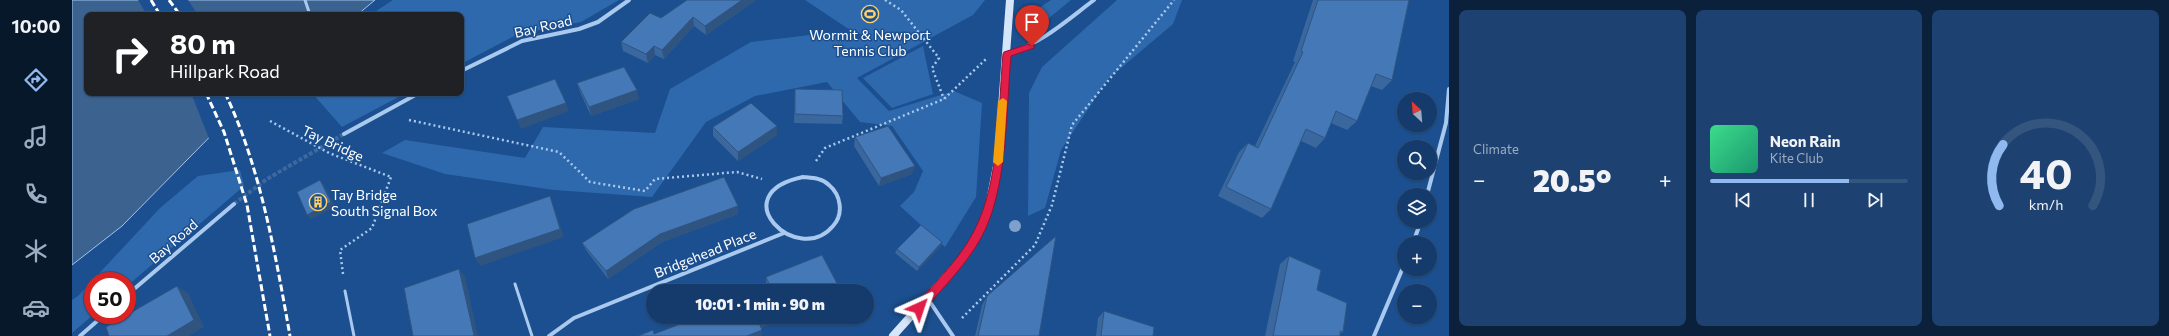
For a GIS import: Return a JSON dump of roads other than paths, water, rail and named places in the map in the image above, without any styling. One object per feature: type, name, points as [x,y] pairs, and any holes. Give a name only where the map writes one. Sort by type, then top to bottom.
[{"type":"main road","points":[[893,336],[928,299],[962,259],[978,234],[988,211],[998,161],[1009,31],[1010,0]]},
{"type":"street","name":"Bay Road","points":[[464,70],[522,41],[579,29],[598,22],[629,0]]},
{"type":"street","points":[[1007,54],[1023,51],[1040,42],[1094,0]]},
{"type":"street","points":[[1429,188],[1446,123],[1449,89]]},
{"type":"street","points":[[344,134],[413,96]]},
{"type":"street","name":"Bridgehead Place","points":[[549,336],[574,318],[784,233],[796,238],[818,237],[829,232],[840,216],[841,206],[834,190],[821,180],[805,176],[786,180],[778,185],[771,193],[767,204],[768,214],[771,221],[784,233]]},
{"type":"street","name":"Bay Road","points":[[136,287],[234,204]]},
{"type":"street","points":[[1374,336],[1399,276]]},
{"type":"street","points":[[928,299],[950,329],[953,336]]},
{"type":"street","points":[[80,336],[94,324]]},
{"type":"lane","points":[[305,0],[309,12]]},
{"type":"lane","points":[[515,284],[532,336]]},
{"type":"lane","points":[[345,291],[354,336]]},
{"type":"tunnel","points":[[234,204],[267,179],[344,134]]},
{"type":"railway","points":[[151,0],[158,12]]},
{"type":"railway","points":[[169,0],[178,12]]},
{"type":"railway","points":[[207,96],[224,132],[247,205],[270,336]]},
{"type":"railway","points":[[226,96],[248,150],[257,181],[273,243],[290,336]]},
{"type":"place","name":"Wormit & Newport Tennis Club","points":[[870,14]]},
{"type":"place","name":"Tay Bridge South Signal Box","points":[[318,202]]}]
